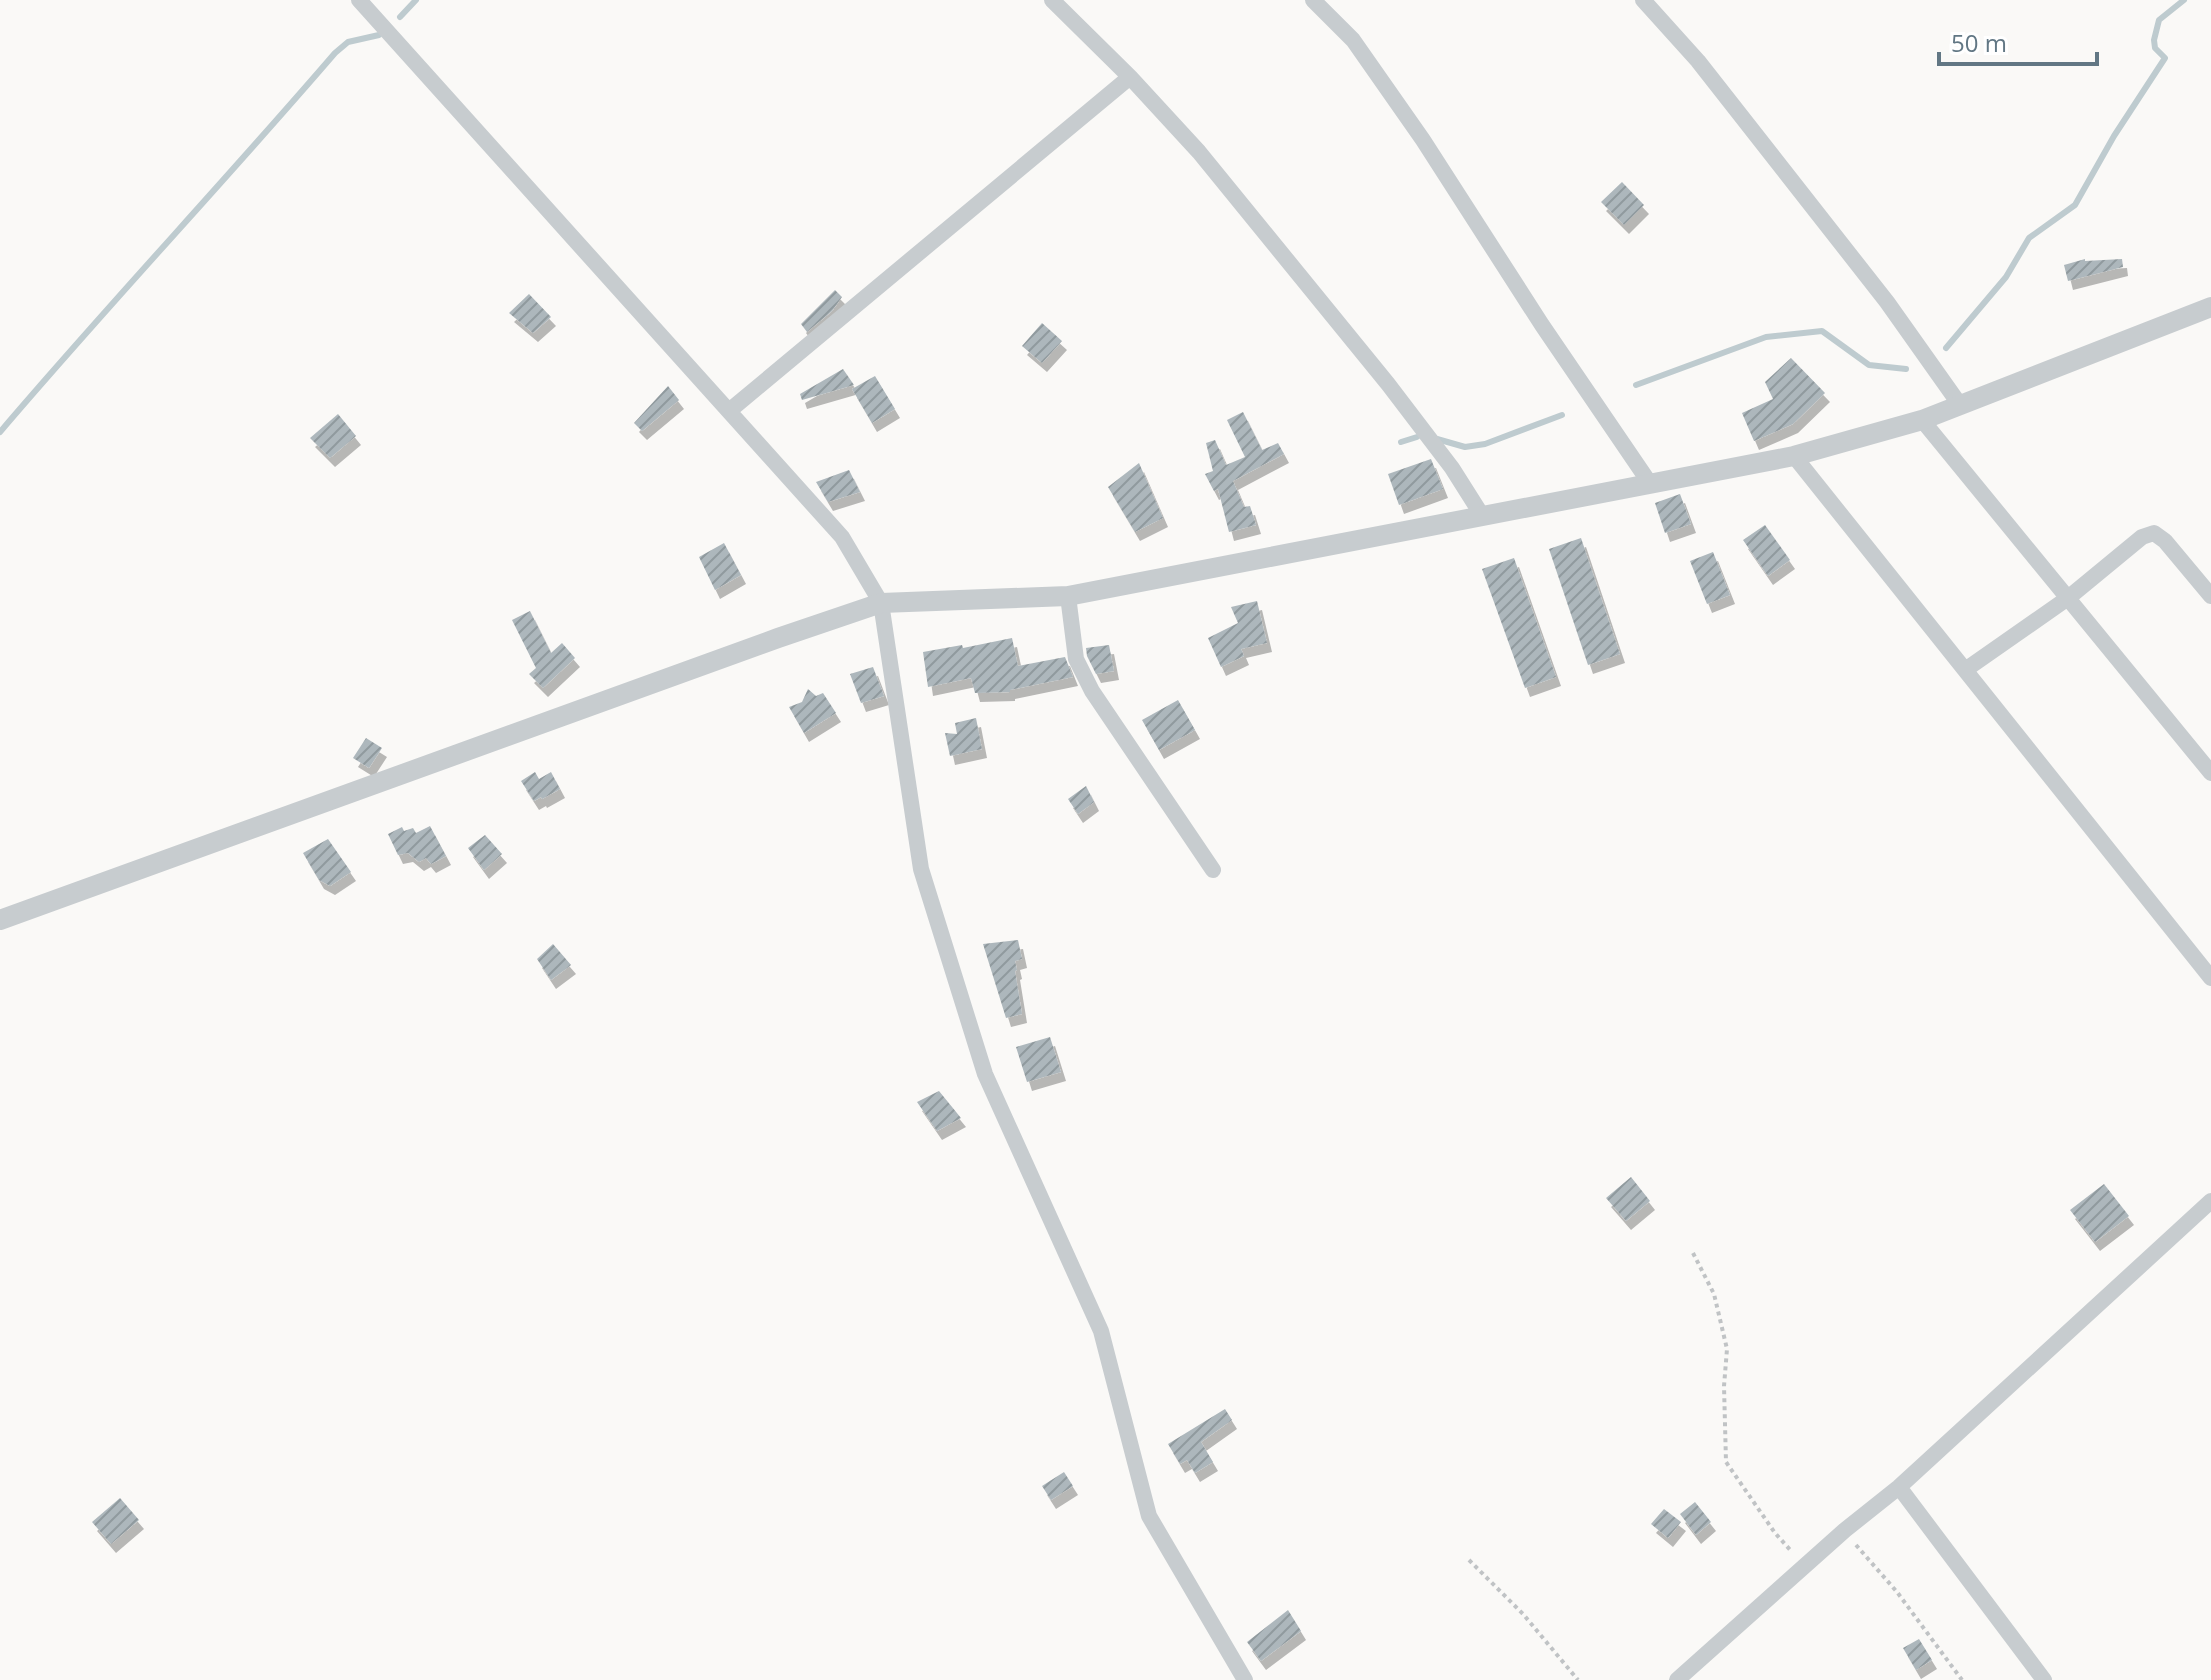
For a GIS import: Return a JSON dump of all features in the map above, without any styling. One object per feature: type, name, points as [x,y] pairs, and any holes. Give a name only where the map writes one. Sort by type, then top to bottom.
[{"type":"street","points":[[384,0],[365,6],[842,537],[881,603],[921,869],[985,1074],[1101,1331],[1149,1516],[1245,1680]]},
{"type":"street","points":[[1052,0],[1130,77],[1199,152],[1388,384],[1452,468],[1483,517]]},
{"type":"street","points":[[1313,0],[1353,40],[1651,485]]},
{"type":"street","points":[[1643,0],[1698,61],[1887,302],[1960,405]]},
{"type":"street","points":[[729,411],[1130,77]]},
{"type":"street","points":[[0,920],[881,603],[1068,596],[1794,456],[1922,420],[2211,307]]},
{"type":"street","points":[[1922,420],[2211,773]]},
{"type":"street","points":[[1794,456],[2211,978]]},
{"type":"street","points":[[1965,670],[2068,598],[2142,537],[2154,533],[2165,541],[2211,596]]},
{"type":"street","points":[[1068,596],[1076,659],[1092,691],[1213,870]]},
{"type":"street","points":[[1677,1680],[1845,1530],[1899,1487],[2211,1201]]},
{"type":"street","points":[[1899,1487],[2044,1680]]},
{"type":"path","points":[[1693,1253],[1714,1294],[1727,1349],[1724,1386],[1726,1462],[1775,1533],[1805,1565]]},
{"type":"path","points":[[1845,1530],[1897,1592],[1962,1680]]},
{"type":"path","points":[[1469,1560],[1523,1614],[1578,1680]]},
{"type":"building","points":[[1622,182],[1644,205],[1624,225],[1601,202]]},
{"type":"building","points":[[2085,259],[2122,259],[2123,267],[2068,281],[2064,265]]},
{"type":"building","points":[[835,290],[842,297],[832,311],[807,332],[801,324]]},
{"type":"building","points":[[529,294],[551,317],[533,333],[509,313]]},
{"type":"building","points":[[1042,323],[1062,341],[1042,363],[1022,346]]},
{"type":"building","points":[[1791,358],[1825,393],[1793,424],[1754,441],[1742,413],[1773,399],[1765,382]]},
{"type":"building","points":[[843,369],[854,385],[802,400],[800,394]]},
{"type":"building","points":[[875,376],[895,409],[872,423],[852,389]]},
{"type":"building","points":[[668,386],[679,400],[642,431],[634,423]]},
{"type":"building","points":[[1243,412],[1262,450],[1278,443],[1284,454],[1233,481],[1244,507],[1250,506],[1256,525],[1229,532],[1218,489],[1214,491],[1205,474],[1213,471],[1206,443],[1215,440],[1226,465],[1245,457],[1227,420]]},
{"type":"building","points":[[338,414],[356,436],[330,458],[310,438]]},
{"type":"building","points":[[1431,459],[1443,489],[1399,505],[1388,474]]},
{"type":"building","points":[[1139,463],[1163,518],[1135,532],[1108,487]]},
{"type":"building","points":[[849,470],[860,492],[828,502],[816,482]]},
{"type":"building","points":[[1680,494],[1691,524],[1665,533],[1655,503]]},
{"type":"building","points":[[1765,525],[1790,560],[1768,576],[1743,540]]},
{"type":"building","points":[[1581,538],[1620,654],[1588,665],[1549,549]]},
{"type":"building","points":[[724,543],[741,575],[715,590],[699,557]]},
{"type":"building","points":[[1713,552],[1730,595],[1707,604],[1690,561]]},
{"type":"building","points":[[1514,558],[1556,677],[1525,688],[1482,569]]},
{"type":"building","points":[[1257,601],[1267,643],[1241,649],[1244,656],[1221,667],[1208,638],[1238,623],[1231,607]]},
{"type":"building","points":[[530,611],[551,653],[562,643],[575,658],[543,688],[529,674],[536,668],[512,620]]},
{"type":"building","points":[[1012,638],[1018,666],[1065,657],[1073,677],[1010,692],[975,693],[971,678],[928,687],[923,652]]},
{"type":"building","points":[[1109,645],[1114,671],[1096,674],[1086,648]]},
{"type":"building","points":[[873,667],[884,696],[861,703],[850,674]]},
{"type":"building","points":[[808,689],[816,696],[823,693],[836,713],[804,733],[789,707],[802,702]]},
{"type":"building","points":[[1178,700],[1195,730],[1159,750],[1142,720]]},
{"type":"building","points":[[976,718],[982,749],[950,756],[945,733],[957,734],[955,723]]},
{"type":"building","points":[[366,738],[382,748],[369,768],[353,758]]},
{"type":"building","points":[[535,772],[539,779],[551,772],[560,789],[534,801],[521,781]]},
{"type":"building","points":[[1086,786],[1094,802],[1078,814],[1068,799]]},
{"type":"building","points":[[430,826],[446,856],[431,864],[426,858],[419,862],[408,853],[398,855],[388,834],[402,827],[404,831],[413,828],[416,833]]},
{"type":"building","points":[[485,835],[502,854],[484,870],[468,848]]},
{"type":"building","points":[[328,839],[351,872],[330,886],[319,880],[303,853]]},
{"type":"building","points":[[1018,940],[1022,959],[1015,961],[1015,971],[1022,1014],[1006,1018],[983,944]]},
{"type":"building","points":[[553,944],[571,965],[551,980],[537,959]]},
{"type":"building","points":[[1050,1037],[1061,1072],[1027,1082],[1016,1047]]},
{"type":"building","points":[[939,1091],[961,1118],[937,1131],[917,1102]]},
{"type":"building","points":[[1631,1177],[1650,1201],[1626,1221],[1606,1198]]},
{"type":"building","points":[[2104,1184],[2129,1216],[2095,1242],[2070,1210]]},
{"type":"building","points":[[1225,1409],[1232,1420],[1201,1442],[1213,1462],[1195,1473],[1187,1460],[1180,1464],[1168,1444]]},
{"type":"building","points":[[1064,1472],[1073,1486],[1051,1500],[1042,1486]]},
{"type":"building","points":[[120,1498],[139,1520],[111,1544],[92,1522]]},
{"type":"building","points":[[1695,1502],[1711,1522],[1696,1535],[1680,1514]]},
{"type":"building","points":[[1664,1509],[1681,1522],[1668,1538],[1651,1524]]},
{"type":"building","points":[[1288,1610],[1301,1631],[1261,1661],[1247,1642]]},
{"type":"building","points":[[1919,1639],[1932,1660],[1916,1670],[1903,1648]]},
{"type":"waterway","points":[[400,17],[416,0]]},
{"type":"waterway","points":[[1946,348],[2006,277],[2029,238],[2075,205],[2114,136],[2165,58],[2155,48],[2159,20],[2184,0]]},
{"type":"waterway","points":[[0,432],[335,53],[348,42],[379,35]]},
{"type":"waterway","points":[[1636,385],[1766,337],[1822,331],[1869,365],[1906,369]]},
{"type":"waterway","points":[[1437,439],[1465,447],[1485,444],[1562,415]]},
{"type":"waterway","points":[[1401,442],[1417,437]]}]
